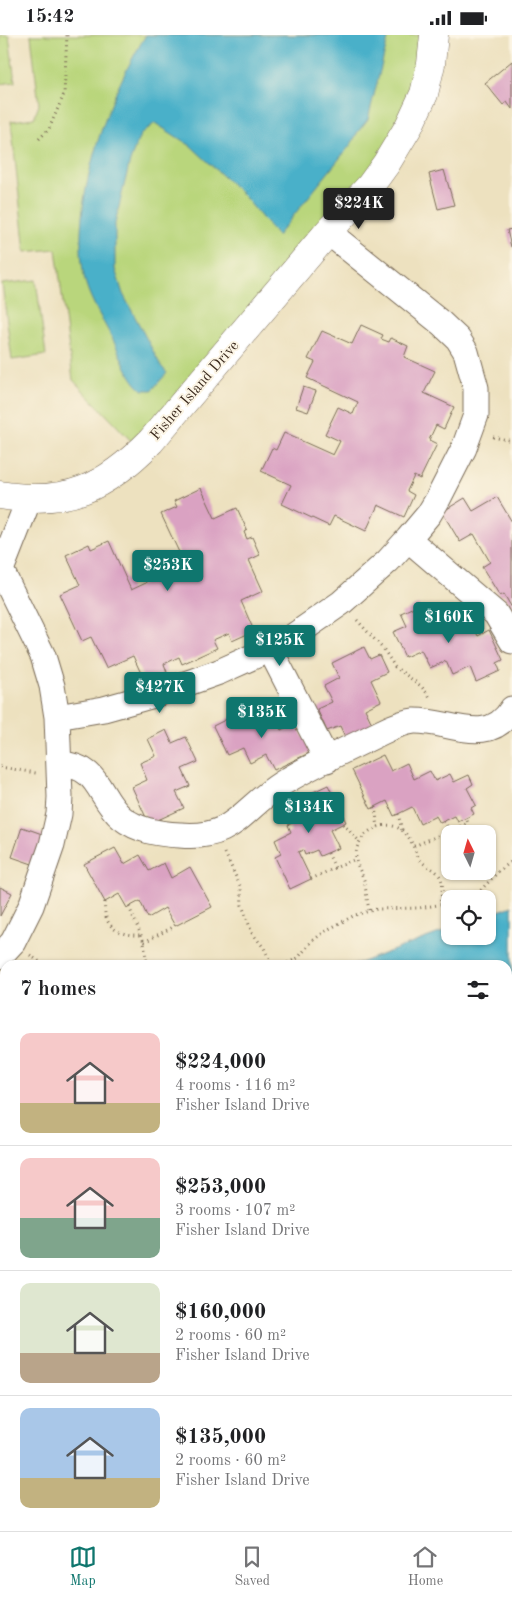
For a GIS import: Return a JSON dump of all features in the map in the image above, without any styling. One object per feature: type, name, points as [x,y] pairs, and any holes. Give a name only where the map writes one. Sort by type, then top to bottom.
[{"type":"street","name":"Fisher Island Drive","points":[[0,495],[29,499],[55,497],[80,492],[106,480],[151,441],[328,232],[370,186],[386,164],[409,126],[424,94],[429,79],[434,35]]},
{"type":"street","points":[[57,717],[104,709],[154,695],[218,671],[270,649],[292,637],[341,603],[366,581],[408,539],[429,514],[438,499],[464,448],[474,424],[477,406],[474,378],[463,345],[450,330],[328,232]]},
{"type":"street","points":[[0,956],[13,943],[31,906],[52,845],[59,814],[60,770],[57,717],[52,686],[43,656],[1,569],[29,499]]},
{"type":"street","points":[[408,539],[496,614],[512,641]]},
{"type":"street","points":[[270,649],[327,760]]},
{"type":"street","points":[[60,770],[75,765],[86,771],[116,812],[130,824],[180,835],[203,835],[218,832],[238,821],[280,785],[395,726],[416,721],[467,730],[483,730],[498,725],[512,709]]},
{"type":"path","points":[[39,139],[49,129],[64,94],[67,35]]},
{"type":"path","points":[[341,603],[384,650],[395,667],[427,692],[432,702],[432,723]]},
{"type":"path","points":[[0,767],[60,770]]},
{"type":"path","points":[[375,807],[378,827]]},
{"type":"path","points":[[294,960],[298,958],[312,941],[345,919],[369,910],[419,908],[440,905],[442,886],[440,876],[420,860],[414,846],[402,830],[398,814]]},
{"type":"path","points":[[464,825],[468,823],[466,818]]},
{"type":"path","points":[[444,821],[446,825]]},
{"type":"path","points":[[343,824],[359,841]]},
{"type":"path","points":[[369,910],[364,883],[356,859],[359,841],[368,832],[378,827],[391,827],[402,830]]},
{"type":"path","points":[[218,832],[241,888],[242,905],[252,933],[264,948],[270,960]]},
{"type":"path","points":[[414,846],[441,835]]},
{"type":"path","points":[[328,853],[335,868]]},
{"type":"path","points":[[311,879],[356,859]]},
{"type":"path","points":[[481,890],[498,872],[512,861]]},
{"type":"path","points":[[104,902],[103,912],[110,926],[121,934],[140,935]]},
{"type":"path","points":[[129,907],[144,942],[147,960]]},
{"type":"path","points":[[144,942],[175,927]]},
{"type":"green space","points":[[0,35],[9,35],[15,82],[0,84]]},
{"type":"green space","points":[[31,35],[428,35],[417,96],[375,167],[136,446],[73,380],[56,249],[25,252],[11,121],[34,118],[39,105]]},
{"type":"green space","points":[[36,280],[46,355],[12,360],[2,284]]},
{"type":"water","points":[[146,35],[389,35],[368,119],[352,143],[277,236],[244,196],[191,146],[155,123],[140,135],[130,161],[115,223],[115,269],[123,294],[161,366],[167,373],[152,390],[140,388],[128,371],[88,289],[81,252],[86,187],[94,154],[117,90]]},
{"type":"water","points":[[512,906],[512,960],[367,960],[441,932],[441,945],[496,945],[496,912]]},
{"type":"building","points":[[512,61],[512,109],[507,102],[503,105],[485,83]]},
{"type":"building","points":[[444,170],[454,205],[438,209],[429,174]]},
{"type":"building","points":[[512,229],[512,247],[511,247],[507,230]]},
{"type":"building","points":[[361,325],[383,335],[381,339],[389,342],[391,338],[408,346],[404,357],[435,371],[424,393],[454,407],[444,429],[436,425],[429,440],[437,444],[420,479],[414,476],[407,491],[414,495],[404,517],[378,505],[366,531],[334,516],[329,526],[282,504],[291,485],[261,471],[272,448],[276,450],[284,433],[333,455],[340,441],[325,434],[338,407],[353,414],[358,402],[307,378],[315,362],[308,359],[322,331],[352,344]]},
{"type":"building","points":[[303,387],[316,391],[308,412],[296,408]]},
{"type":"building","points":[[201,488],[215,518],[237,508],[247,530],[244,532],[247,539],[252,537],[260,555],[249,560],[263,591],[241,601],[254,631],[232,641],[229,633],[213,640],[217,648],[182,664],[179,657],[164,664],[167,672],[145,682],[133,656],[106,668],[91,637],[82,641],[60,594],[80,585],[66,555],[89,544],[91,549],[109,541],[131,590],[146,583],[139,568],[166,556],[173,571],[185,565],[161,514],[177,507],[174,501]]},
{"type":"building","points":[[497,497],[512,522],[512,608],[504,594],[500,596],[482,567],[490,562],[474,534],[460,542],[442,512],[465,498],[473,511]]},
{"type":"building","points":[[418,605],[424,618],[439,611],[448,630],[464,622],[468,631],[474,628],[478,636],[489,630],[503,660],[497,663],[500,671],[476,682],[470,667],[452,675],[446,661],[430,668],[421,650],[405,657],[393,632],[407,626],[401,613]]},
{"type":"building","points":[[364,647],[370,659],[379,655],[387,672],[371,680],[381,701],[365,709],[374,728],[347,741],[340,726],[327,731],[317,709],[332,702],[324,686],[339,678],[332,663]]},
{"type":"building","points":[[249,708],[256,722],[273,714],[281,730],[296,722],[311,752],[274,770],[266,755],[250,763],[243,748],[227,755],[213,726]]},
{"type":"building","points":[[166,730],[172,743],[186,737],[198,762],[182,769],[190,786],[176,792],[184,808],[149,824],[132,787],[147,780],[140,763],[156,756],[148,739]]},
{"type":"building","points":[[383,755],[391,771],[407,763],[414,779],[430,771],[435,781],[450,774],[454,782],[469,775],[473,784],[467,788],[476,805],[471,808],[474,814],[458,822],[455,816],[440,823],[436,816],[420,824],[412,807],[394,816],[387,801],[371,809],[352,770]]},
{"type":"building","points":[[328,785],[346,822],[330,830],[339,848],[320,856],[317,850],[305,855],[303,850],[298,852],[311,879],[290,889],[275,857],[281,854],[275,840],[291,832],[288,825],[299,820],[297,814],[301,812],[296,800]]},
{"type":"building","points":[[22,827],[45,835],[35,865],[12,857]]},
{"type":"building","points":[[115,848],[124,864],[140,855],[149,871],[164,863],[171,878],[190,867],[212,907],[175,926],[165,908],[148,918],[140,901],[127,908],[119,894],[105,902],[84,864]]},
{"type":"building","points":[[0,887],[12,893],[0,916]]}]
